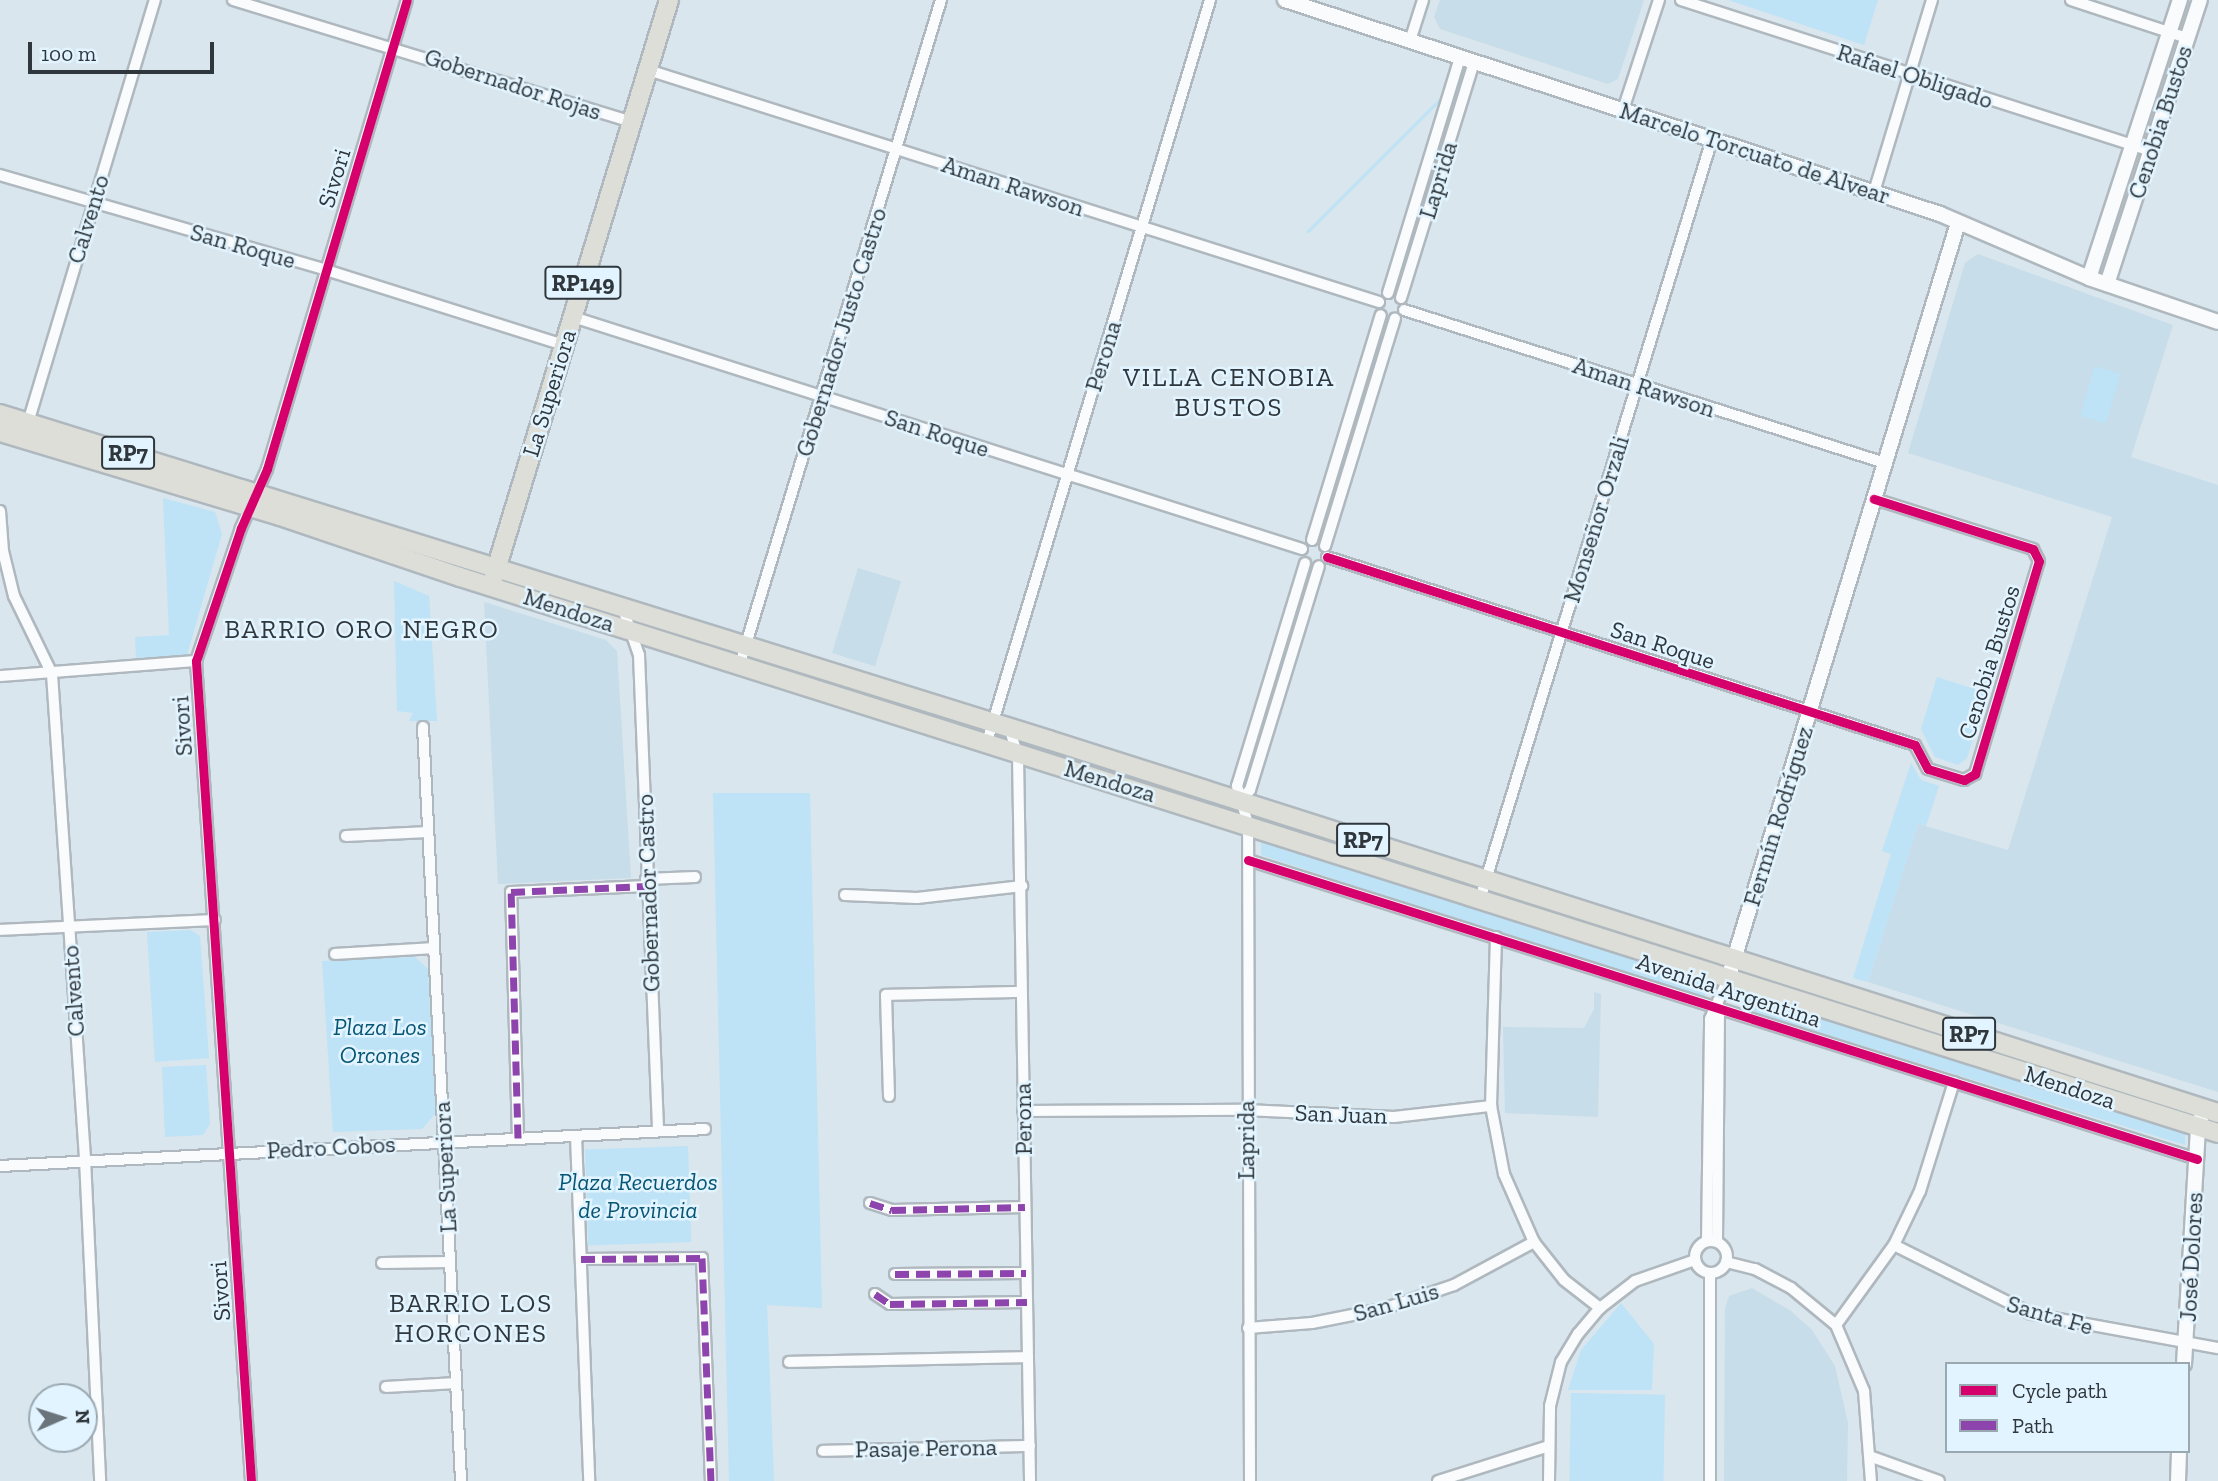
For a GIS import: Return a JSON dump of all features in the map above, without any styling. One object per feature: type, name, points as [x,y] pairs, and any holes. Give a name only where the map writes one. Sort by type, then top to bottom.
[{"type":"main road","name":"La Superiora","points":[[491,586],[669,0]]},
{"type":"main road","name":"Mendoza","points":[[0,414],[25,431],[253,500],[497,566],[995,720],[1049,740],[2211,1110]]},
{"type":"main road","name":"Mendoza","points":[[0,432],[25,431]]},
{"type":"main road","name":"Mendoza","points":[[253,500],[491,586],[2218,1133]]},
{"type":"street","name":"Calvento","points":[[25,431],[155,0]]},
{"type":"street","name":"Gobernador Rojas","points":[[233,0],[393,46],[632,122]]},
{"type":"street","name":"Sivori","points":[[251,1481],[196,661],[253,500],[407,0]]},
{"type":"street","name":"Gobernador Justo Castro","points":[[740,664],[941,0]]},
{"type":"street","name":"Perona","points":[[987,742],[1210,0]]},
{"type":"street","name":"Marcelo Torcuato de Alvear","points":[[1285,0],[1874,192],[1958,223],[2089,278],[2218,323]]},
{"type":"street","points":[[1410,41],[1423,0]]},
{"type":"street","points":[[1623,110],[1659,0]]},
{"type":"street","name":"Rafael Obligado","points":[[1681,0],[2150,151]]},
{"type":"street","points":[[1874,192],[1932,0]]},
{"type":"street","points":[[2071,0],[2187,38]]},
{"type":"street","name":"Cenobia Bustos","points":[[2089,278],[2180,0]]},
{"type":"street","name":"Cenobia Bustos","points":[[2107,284],[2200,0]]},
{"type":"street","name":"Laprida","points":[[1388,293],[1467,60]]},
{"type":"street","name":"Laprida","points":[[1401,298],[1467,60]]},
{"type":"street","name":"Aman Rawson","points":[[648,70],[1379,302]]},
{"type":"street","name":"Monseñor Orzali","points":[[1480,899],[1712,139]]},
{"type":"street","name":"San Roque","points":[[0,175],[326,270],[564,345]]},
{"type":"street","name":"Fermín Rodríguez","points":[[1712,1241],[1719,1007],[1958,223]]},
{"type":"street","points":[[1240,800],[1250,790],[1324,556],[1395,319],[1404,310],[1401,298],[1388,293],[1379,302],[1381,315],[1312,540],[1302,550],[1305,563],[1324,556]]},
{"type":"street","name":"Aman Rawson","points":[[1404,310],[1885,463]]},
{"type":"street","points":[[1381,315],[1395,319]]},
{"type":"street","name":"San Roque","points":[[573,317],[1302,550]]},
{"type":"street","name":"Cenobia Bustos","points":[[1874,499],[2033,549],[2039,561],[1975,774]]},
{"type":"street","name":"Calvento","points":[[0,511],[3,551],[14,596],[52,674],[85,1159],[100,1481]]},
{"type":"street","points":[[1312,540],[1324,556]]},
{"type":"street","name":"San Roque","points":[[1324,556],[1915,745],[1928,769],[1964,780],[1975,774]]},
{"type":"street","name":"Laprida","points":[[1251,1481],[1246,1110],[1248,824],[1237,786],[1305,563]]},
{"type":"street","name":"Gobernador Castro","points":[[622,606],[639,655],[658,1131]]},
{"type":"street","points":[[639,655],[672,621]]},
{"type":"street","points":[[0,676],[196,661]]},
{"type":"street","name":"Perona","points":[[995,720],[1019,754],[1030,1481]]},
{"type":"street","points":[[958,733],[995,720]]},
{"type":"street","name":"La Superiora","points":[[423,727],[461,1481]]},
{"type":"street","points":[[1019,754],[1049,740]]},
{"type":"street","points":[[346,836],[428,832]]},
{"type":"street","name":"Avenida Argentina","points":[[1248,860],[2197,1159]]},
{"type":"street","points":[[518,1138],[511,892],[695,877]]},
{"type":"street","points":[[845,895],[917,898],[1022,886]]},
{"type":"street","points":[[0,930],[215,920]]},
{"type":"street","points":[[1496,937],[1491,1106],[1504,1174],[1534,1242],[1564,1280],[1600,1308]]},
{"type":"street","points":[[335,954],[434,948]]},
{"type":"street","points":[[889,1096],[886,995],[1021,992]]},
{"type":"street","points":[[1836,1325],[1894,1245],[1920,1191],[1954,1082]]},
{"type":"street","name":"San Juan","points":[[1023,1111],[1246,1110],[1394,1117],[1491,1106]]},
{"type":"street","name":"José Dolores","points":[[2185,1362],[2198,1127],[2211,1110]]},
{"type":"street","name":"Pedro Cobos","points":[[0,1166],[85,1159],[705,1129]]},
{"type":"street","points":[[576,1136],[589,1481]]},
{"type":"street","points":[[870,1203],[892,1210],[1025,1207]]},
{"type":"street","points":[[1695,1260],[1696,1249],[1712,1241],[1726,1251],[1726,1262]]},
{"type":"street","name":"San Luis","points":[[1248,1328],[1312,1323],[1383,1309],[1454,1285],[1534,1242]]},
{"type":"street","name":"Santa Fe","points":[[1894,1245],[2032,1314],[2114,1332],[2186,1340],[2218,1348]]},
{"type":"street","points":[[581,1259],[702,1258],[711,1481]]},
{"type":"street","points":[[1695,1260],[1710,1273],[1710,1481]]},
{"type":"street","points":[[1549,1481],[1550,1406],[1561,1362],[1600,1308],[1635,1281],[1695,1260]]},
{"type":"street","points":[[382,1263],[449,1262]]},
{"type":"street","points":[[1710,1273],[1726,1262],[1755,1269],[1791,1288],[1836,1325],[1864,1391],[1872,1457],[1871,1481]]},
{"type":"street","points":[[895,1274],[1026,1273]]},
{"type":"street","points":[[876,1294],[890,1304],[1027,1303]]},
{"type":"street","points":[[789,1362],[1028,1357]]},
{"type":"street","points":[[386,1387],[456,1383]]},
{"type":"street","name":"Pasaje Perona","points":[[823,1451],[1030,1446]]},
{"type":"street","points":[[1438,1481],[1549,1446]]},
{"type":"street","points":[[2178,1481],[2179,1453]]},
{"type":"street","points":[[1872,1457],[1939,1481]]},
{"type":"shaded area","points":[[1440,0],[1644,0],[1618,79],[1608,84],[1440,29],[1434,17]]},
{"type":"shaded area","points":[[1978,254],[2173,325],[2131,457],[2218,485],[2218,1092],[1868,982],[1918,824],[2008,850],[2112,517],[1908,453],[1965,263]]},
{"type":"shaded area","points":[[858,568],[901,581],[875,666],[832,653]]},
{"type":"shaded area","points":[[484,602],[606,640],[617,651],[631,878],[498,884]]},
{"type":"shaded area","points":[[1594,992],[1601,994],[1598,1117],[1505,1113],[1503,1027],[1584,1028],[1594,1009]]},
{"type":"shaded area","points":[[1752,1288],[1791,1311],[1812,1330],[1835,1366],[1848,1423],[1847,1481],[1724,1481],[1725,1309],[1729,1296]]},
{"type":"green space","points":[[1728,0],[1878,0],[1864,45]]},
{"type":"green space","points":[[1462,76],[1464,78],[1309,234],[1306,232]]},
{"type":"green space","points":[[1383,326],[1387,327],[1321,535],[1319,533]]},
{"type":"green space","points":[[2095,366],[2121,374],[2106,424],[2080,416]]},
{"type":"green space","points":[[163,498],[215,512],[222,534],[187,655],[136,658],[135,637],[169,635]]},
{"type":"green space","points":[[1307,573],[1311,575],[1247,775],[1245,774]]},
{"type":"green space","points":[[394,581],[429,596],[437,721],[409,721],[413,713],[397,711]]},
{"type":"green space","points":[[1937,677],[1987,693],[1967,758],[1958,765],[1935,757],[1921,729]]},
{"type":"green space","points":[[1911,763],[1921,780],[1939,786],[1926,826],[1918,824],[1868,982],[1853,978],[1891,854],[1882,851]]},
{"type":"green space","points":[[713,793],[810,793],[822,1308],[767,1305],[774,1481],[729,1481]]},
{"type":"green space","points":[[1265,841],[1704,981],[1706,995],[1699,998],[1261,855],[1261,843]]},
{"type":"green space","points":[[191,930],[200,936],[209,1058],[155,1062],[147,932]]},
{"type":"green space","name":"Plaza Los Orcones","points":[[415,957],[428,969],[436,1113],[422,1129],[333,1132],[322,961]]},
{"type":"green space","points":[[1747,995],[2185,1129],[2185,1145],[1743,1009],[1742,997]]},
{"type":"green space","points":[[206,1065],[210,1124],[203,1135],[165,1137],[162,1067]]},
{"type":"green space","name":"Plaza Recuerdos de Provincia","points":[[688,1146],[691,1242],[588,1246],[585,1150]]},
{"type":"green space","points":[[1621,1303],[1654,1344],[1652,1390],[1568,1390],[1581,1350]]},
{"type":"green space","points":[[1571,1393],[1665,1395],[1663,1481],[1569,1481]]},
{"type":"marked path","points":[[518,1138],[511,892],[647,886]]},
{"type":"marked path","points":[[870,1203],[892,1210],[1025,1207]]},
{"type":"marked path","points":[[581,1259],[702,1258],[711,1481]]},
{"type":"marked path","points":[[895,1274],[1026,1273]]},
{"type":"marked path","points":[[875,1294],[890,1304],[1027,1302]]},
{"type":"cycle path","points":[[251,1481],[196,661],[241,528],[267,469],[407,0]]},
{"type":"cycle path","points":[[1327,557],[1915,745],[1928,769],[1964,780],[1975,774],[2039,561],[2033,549],[1874,499]]},
{"type":"cycle path","points":[[1248,860],[2197,1159]]},
{"type":"district","name":"VILLA CENOBIA BUSTOS","points":[[1229,393]]},
{"type":"district","name":"BARRIO ORO NEGRO","points":[[362,630]]},
{"type":"district","name":"BARRIO LOS HORCONES","points":[[471,1319]]}]
